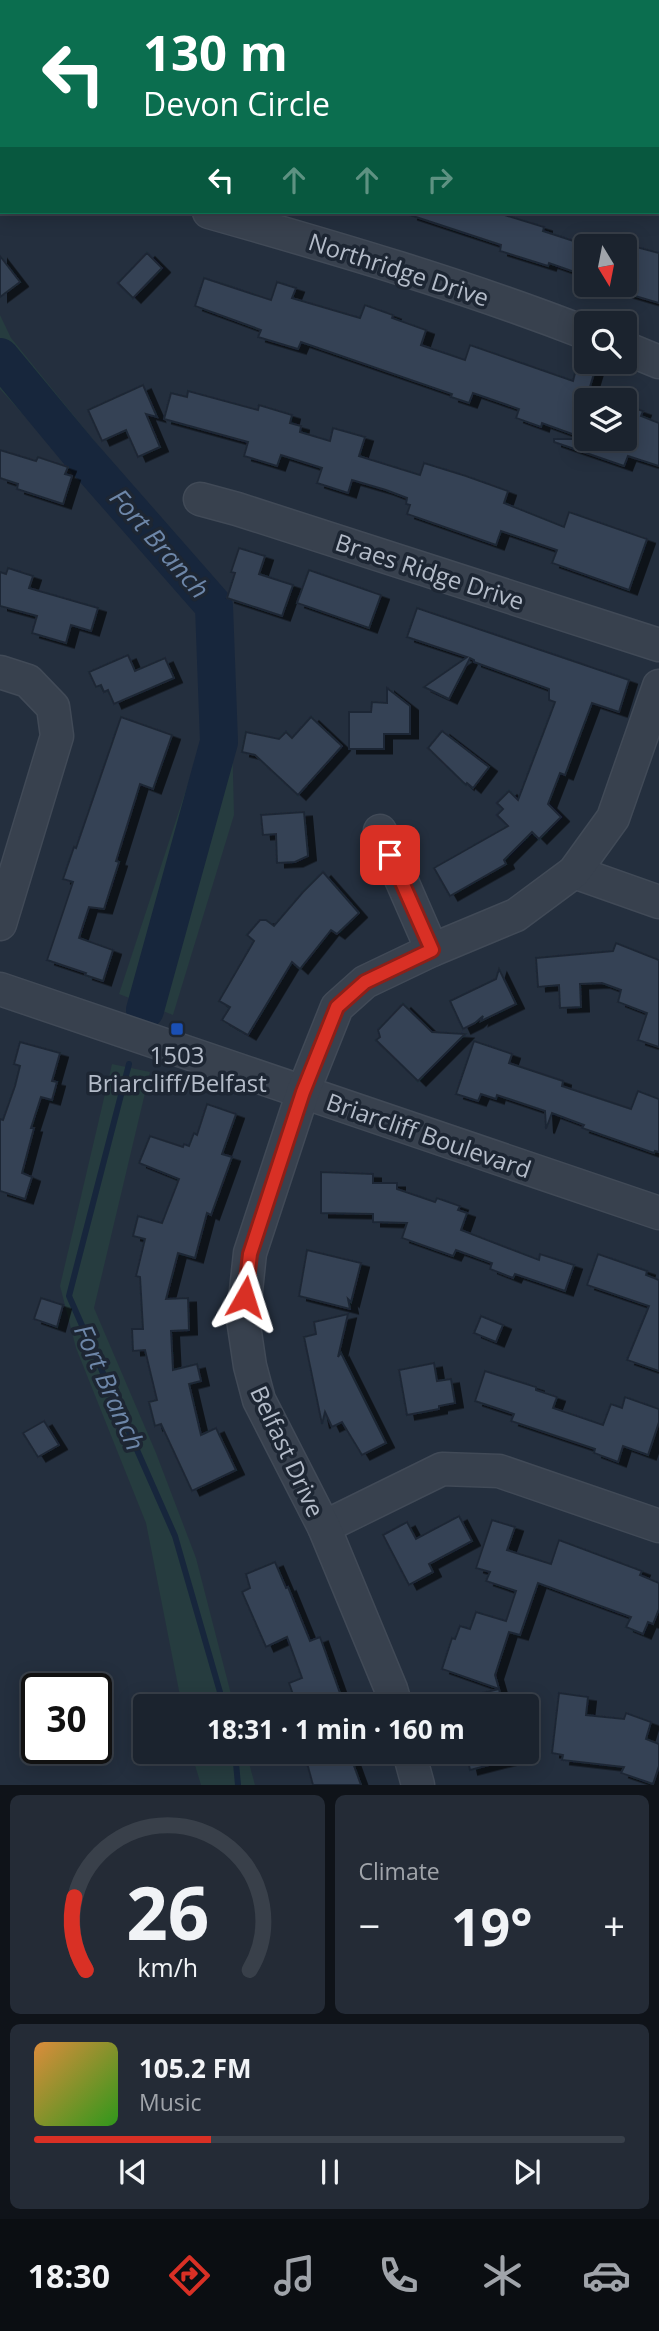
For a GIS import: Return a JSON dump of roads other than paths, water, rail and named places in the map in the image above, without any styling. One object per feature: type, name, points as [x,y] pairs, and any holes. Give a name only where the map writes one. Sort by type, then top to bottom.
[{"type":"street","name":"Northridge Drive","points":[[216,214],[323,244],[574,328]]},
{"type":"street","points":[[637,353],[659,362]]},
{"type":"street","name":"Braes Ridge Drive","points":[[200,499],[659,645]]},
{"type":"street","points":[[0,672],[28,681],[53,707],[57,736],[0,924]]},
{"type":"street","name":"Belfast Drive","points":[[392,1694],[324,1527],[259,1401],[250,1366],[243,1319],[250,1254],[303,1092],[337,1007],[365,982],[516,915],[574,872],[613,818],[659,686]]},
{"type":"street","points":[[380,831],[432,950]]},
{"type":"street","points":[[574,872],[659,902]]},
{"type":"street","name":"Briarcliff Boulevard","points":[[0,989],[659,1213]]},
{"type":"street","points":[[324,1527],[442,1469],[499,1471],[659,1525]]},
{"type":"street","points":[[412,1764],[418,1785]]},
{"type":"waterway","name":"Fort Branch","points":[[0,357],[78,451],[214,606],[219,742],[145,1010]]},
{"type":"waterway","name":"Fort Branch","points":[[129,1064],[69,1296],[175,1536],[221,1694]]},
{"type":"waterway","name":"Fort Branch","points":[[236,1764],[238,1785]]},
{"type":"place","name":"1503 Briarcliff/Belfast","points":[[177,1029]]}]
